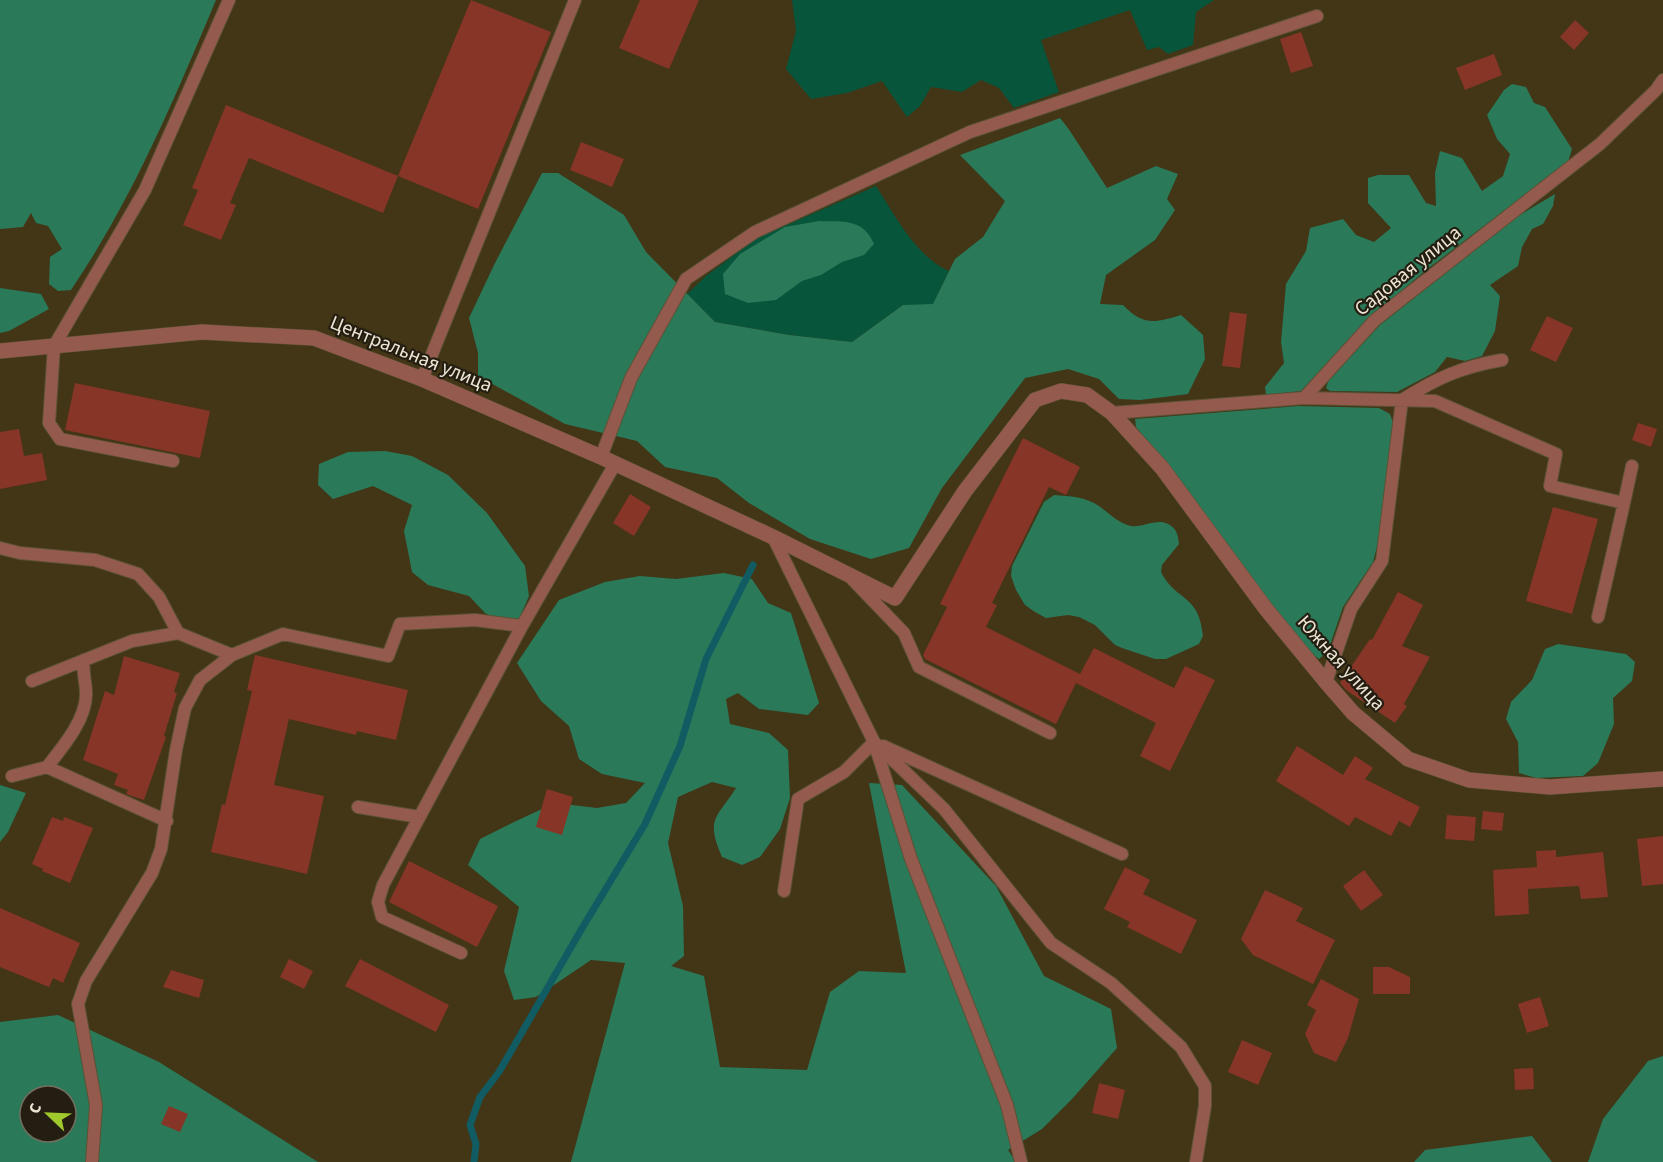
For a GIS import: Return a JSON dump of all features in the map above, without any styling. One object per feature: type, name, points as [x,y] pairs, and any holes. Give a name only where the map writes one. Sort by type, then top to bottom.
[{"type":"street","name":"Центральная улица","points":[[0,351],[202,332],[314,338],[422,379],[601,457],[773,537],[850,577]]},
{"type":"street","name":"Южная улица","points":[[850,577],[895,598],[965,491],[1035,400],[1061,391],[1086,395],[1112,413],[1162,468],[1266,609],[1353,713],[1408,759],[1469,780],[1550,787],[1663,779]]},
{"type":"lane","points":[[173,461],[60,440],[49,423],[54,346],[145,190],[230,0]]},
{"type":"lane","points":[[422,379],[575,0]]},
{"type":"lane","points":[[601,457],[631,378],[686,279],[755,232],[970,132],[1317,16]]},
{"type":"lane","name":"Садовая улица","points":[[1304,398],[1375,320],[1600,144],[1656,90],[1663,80]]},
{"type":"lane","points":[[1402,400],[1436,379],[1477,364],[1502,360]]},
{"type":"lane","points":[[1112,413],[1304,398],[1435,401],[1556,454],[1550,486],[1624,503]]},
{"type":"lane","points":[[1326,682],[1351,609],[1382,561],[1402,400]]},
{"type":"lane","points":[[460,953],[382,917],[378,902],[383,885],[522,626],[615,464]]},
{"type":"lane","points":[[1598,616],[1632,466]]},
{"type":"lane","points":[[773,537],[874,742],[911,859],[1007,1105],[1021,1162]]},
{"type":"lane","points":[[0,548],[20,553],[95,560],[138,574],[159,597],[178,633]]},
{"type":"lane","points":[[850,577],[904,633],[919,667],[1050,733]]},
{"type":"lane","points":[[92,1162],[96,1105],[78,1004],[86,981],[152,873],[161,849],[167,821],[176,750],[185,708],[200,680],[232,656],[282,634],[388,656],[400,624],[475,620],[522,626]]},
{"type":"lane","points":[[32,681],[132,641],[178,633],[232,656]]},
{"type":"lane","points":[[47,767],[70,736],[84,707],[87,695],[82,671],[84,660]]},
{"type":"lane","points":[[874,742],[1122,854]]},
{"type":"lane","points":[[784,891],[798,799],[844,772],[874,742]]},
{"type":"lane","points":[[874,742],[944,809],[1051,943],[1111,983],[1181,1047],[1205,1086],[1205,1106],[1196,1162]]},
{"type":"lane","points":[[12,776],[47,767],[167,821]]},
{"type":"lane","points":[[358,807],[419,817]]},
{"type":"green space","points":[[0,0],[216,0],[168,112],[133,185],[71,290],[58,291],[49,284],[50,257],[62,249],[48,226],[36,223],[31,213],[23,227],[0,229]]},
{"type":"green space","points":[[792,0],[1214,0],[1196,12],[1193,45],[1168,54],[1159,47],[1147,50],[1130,10],[1041,40],[1059,92],[1014,108],[999,88],[981,80],[962,92],[931,87],[920,106],[907,117],[882,81],[847,93],[811,99],[786,69],[796,31]]},
{"type":"green space","points":[[1512,84],[1526,87],[1534,103],[1545,107],[1572,149],[1568,162],[1426,270],[1375,313],[1301,391],[1266,395],[1265,387],[1284,363],[1281,342],[1286,284],[1306,251],[1310,228],[1343,219],[1356,235],[1374,242],[1391,228],[1368,203],[1368,178],[1378,175],[1409,175],[1426,203],[1436,206],[1435,173],[1440,151],[1462,158],[1482,191],[1503,176],[1510,154],[1497,139],[1487,115],[1504,90]]},
{"type":"green space","points":[[1060,118],[1107,188],[1156,166],[1178,174],[1167,199],[1175,210],[1155,240],[1106,275],[1100,304],[1123,305],[1137,317],[1150,321],[1181,315],[1203,335],[1205,359],[1188,394],[1140,400],[1119,399],[1099,379],[1068,369],[1025,378],[942,488],[909,548],[871,559],[810,539],[749,503],[717,478],[665,467],[637,441],[565,424],[478,376],[478,353],[469,318],[542,173],[558,173],[624,215],[646,252],[715,322],[789,335],[852,342],[903,305],[933,304],[955,259],[983,237],[1005,201],[960,155]]},
{"type":"green space","points":[[876,186],[898,222],[916,245],[937,264],[949,271],[933,305],[903,305],[852,342],[789,335],[715,322],[687,294],[706,276],[757,238]]},
{"type":"green space","points":[[1555,194],[1553,206],[1543,224],[1532,229],[1522,247],[1518,266],[1490,285],[1500,296],[1495,331],[1482,356],[1465,361],[1447,357],[1435,372],[1397,392],[1330,391],[1326,388],[1329,379],[1380,325],[1518,216]]},
{"type":"green space","points":[[819,221],[851,223],[864,230],[874,244],[864,255],[842,262],[821,275],[802,281],[776,300],[748,303],[725,294],[723,274],[740,254],[785,227]]},
{"type":"green space","points":[[0,288],[41,294],[49,309],[9,331],[0,333]]},
{"type":"green space","points":[[1299,406],[1379,408],[1390,414],[1394,425],[1379,539],[1373,562],[1343,607],[1328,651],[1319,659],[1311,653],[1279,615],[1136,427],[1135,419]]},
{"type":"green space","points":[[385,451],[412,456],[448,475],[487,513],[525,566],[529,596],[519,619],[496,619],[485,613],[469,596],[428,585],[412,572],[404,531],[412,505],[373,486],[333,499],[318,485],[319,464],[348,452]]},
{"type":"green space","points":[[1054,495],[1089,501],[1126,525],[1140,526],[1163,522],[1175,530],[1179,544],[1162,565],[1161,572],[1173,589],[1197,612],[1203,636],[1199,644],[1166,659],[1155,659],[1115,645],[1095,625],[1079,617],[1068,615],[1046,618],[1025,605],[1011,576],[1012,566],[1044,502]]},
{"type":"green space","points":[[724,573],[752,579],[768,603],[791,613],[819,703],[808,715],[759,709],[738,693],[726,699],[730,724],[769,733],[788,750],[790,798],[780,829],[760,857],[742,865],[722,857],[717,844],[714,834],[715,819],[736,788],[712,782],[678,797],[668,843],[683,906],[684,956],[671,966],[704,976],[720,1067],[807,1070],[830,992],[859,971],[906,973],[869,783],[902,785],[996,886],[1044,976],[1111,1009],[1117,1048],[1042,1129],[1008,1150],[1016,1162],[571,1162],[625,963],[591,960],[536,997],[514,1000],[504,971],[519,907],[468,865],[480,839],[555,803],[597,808],[626,803],[645,783],[602,774],[579,759],[569,726],[541,701],[517,663],[559,600],[605,582],[640,576],[676,579]]},
{"type":"green space","points":[[1558,644],[1626,654],[1635,662],[1632,681],[1613,698],[1614,724],[1598,763],[1583,776],[1536,778],[1519,773],[1518,742],[1506,719],[1511,702],[1532,680],[1545,649]]},
{"type":"green space","points":[[0,785],[26,793],[8,832],[0,842]]},
{"type":"green space","points":[[58,1015],[159,1062],[318,1162],[0,1162],[0,1022]]},
{"type":"green space","points":[[1663,1056],[1663,1162],[1588,1162],[1603,1119],[1648,1061]]},
{"type":"green space","points":[[1532,1136],[1552,1162],[1414,1162],[1425,1150]]},
{"type":"building","points":[[471,0],[551,32],[478,209],[398,176]]},
{"type":"building","points":[[640,0],[699,0],[669,69],[619,48]]},
{"type":"building","points":[[1575,20],[1589,33],[1574,50],[1560,37]]},
{"type":"building","points":[[1301,32],[1313,66],[1291,73],[1280,39]]},
{"type":"building","points":[[1494,54],[1502,75],[1465,90],[1456,68]]},
{"type":"building","points":[[226,105],[398,176],[383,213],[249,158],[230,203],[236,205],[221,240],[183,225],[198,190],[192,188]]},
{"type":"building","points":[[581,142],[624,159],[612,187],[570,170]]},
{"type":"building","points":[[1230,312],[1247,314],[1240,368],[1222,366]]},
{"type":"building","points":[[1547,316],[1573,328],[1556,362],[1530,350]]},
{"type":"building","points":[[75,383],[210,411],[200,458],[65,430]]},
{"type":"building","points":[[1638,423],[1657,429],[1651,447],[1632,440]]},
{"type":"building","points":[[19,429],[24,456],[42,453],[47,480],[0,489],[0,432]]},
{"type":"building","points":[[1023,438],[1080,467],[1066,495],[1049,487],[992,603],[997,605],[986,627],[1080,674],[1094,648],[1174,688],[1185,666],[1215,680],[1170,771],[1140,756],[1156,723],[1076,683],[1056,724],[925,659],[923,655],[947,607],[940,604]]},
{"type":"building","points":[[630,494],[651,507],[634,536],[613,523]]},
{"type":"building","points":[[1553,507],[1598,519],[1572,614],[1526,601]]},
{"type":"building","points":[[1398,592],[1423,605],[1402,646],[1430,657],[1404,704],[1407,706],[1395,723],[1346,690],[1340,683],[1370,639],[1372,640]]},
{"type":"building","points":[[255,655],[408,690],[396,740],[357,731],[356,735],[289,719],[274,785],[324,796],[307,874],[211,852],[222,804],[225,805],[252,691],[247,690]]},
{"type":"building","points":[[124,656],[180,673],[174,692],[177,693],[164,736],[166,737],[144,800],[126,794],[128,790],[114,785],[118,774],[83,760],[105,691],[114,695]]},
{"type":"building","points":[[1297,746],[1343,775],[1355,756],[1373,768],[1365,779],[1420,807],[1410,827],[1399,821],[1391,836],[1355,817],[1349,826],[1276,781]]},
{"type":"building","points":[[547,789],[573,797],[562,835],[536,827]]},
{"type":"building","points":[[1483,811],[1504,813],[1502,831],[1481,829]]},
{"type":"building","points":[[1447,815],[1476,817],[1474,841],[1445,839]]},
{"type":"building","points":[[52,817],[63,821],[64,817],[93,828],[70,883],[32,864]]},
{"type":"building","points":[[1663,836],[1663,884],[1642,886],[1637,839]]},
{"type":"building","points":[[1556,850],[1556,857],[1603,852],[1608,897],[1581,899],[1579,886],[1528,889],[1529,914],[1495,916],[1493,870],[1537,867],[1536,851]]},
{"type":"building","points":[[409,861],[498,906],[477,947],[389,902]]},
{"type":"building","points":[[1125,867],[1150,880],[1143,894],[1197,920],[1181,954],[1127,927],[1130,922],[1104,909]]},
{"type":"building","points":[[1364,870],[1383,895],[1361,911],[1343,886]]},
{"type":"building","points":[[1265,890],[1303,908],[1296,921],[1335,940],[1313,984],[1253,955],[1241,939]]},
{"type":"building","points":[[0,908],[80,943],[63,983],[53,978],[49,987],[0,967]]},
{"type":"building","points":[[289,959],[313,971],[304,989],[280,977]]},
{"type":"building","points":[[360,959],[449,1005],[436,1032],[345,986]]},
{"type":"building","points":[[1373,967],[1389,967],[1410,977],[1410,994],[1373,994]]},
{"type":"building","points":[[171,970],[204,980],[199,998],[163,987]]},
{"type":"building","points":[[1321,979],[1359,999],[1348,1038],[1336,1062],[1314,1053],[1305,1034],[1316,1010],[1307,1005]]},
{"type":"building","points":[[1540,997],[1549,1026],[1527,1033],[1518,1004]]},
{"type":"building","points":[[1242,1040],[1272,1053],[1258,1085],[1228,1072]]},
{"type":"building","points":[[1533,1068],[1534,1089],[1515,1090],[1514,1069]]},
{"type":"building","points":[[1099,1083],[1125,1090],[1118,1119],[1092,1113]]},
{"type":"building","points":[[169,1106],[188,1114],[180,1132],[161,1124]]},
{"type":"waterway","points":[[474,1162],[476,1144],[470,1125],[480,1097],[499,1072],[645,824],[680,746],[706,659],[753,565]]}]
